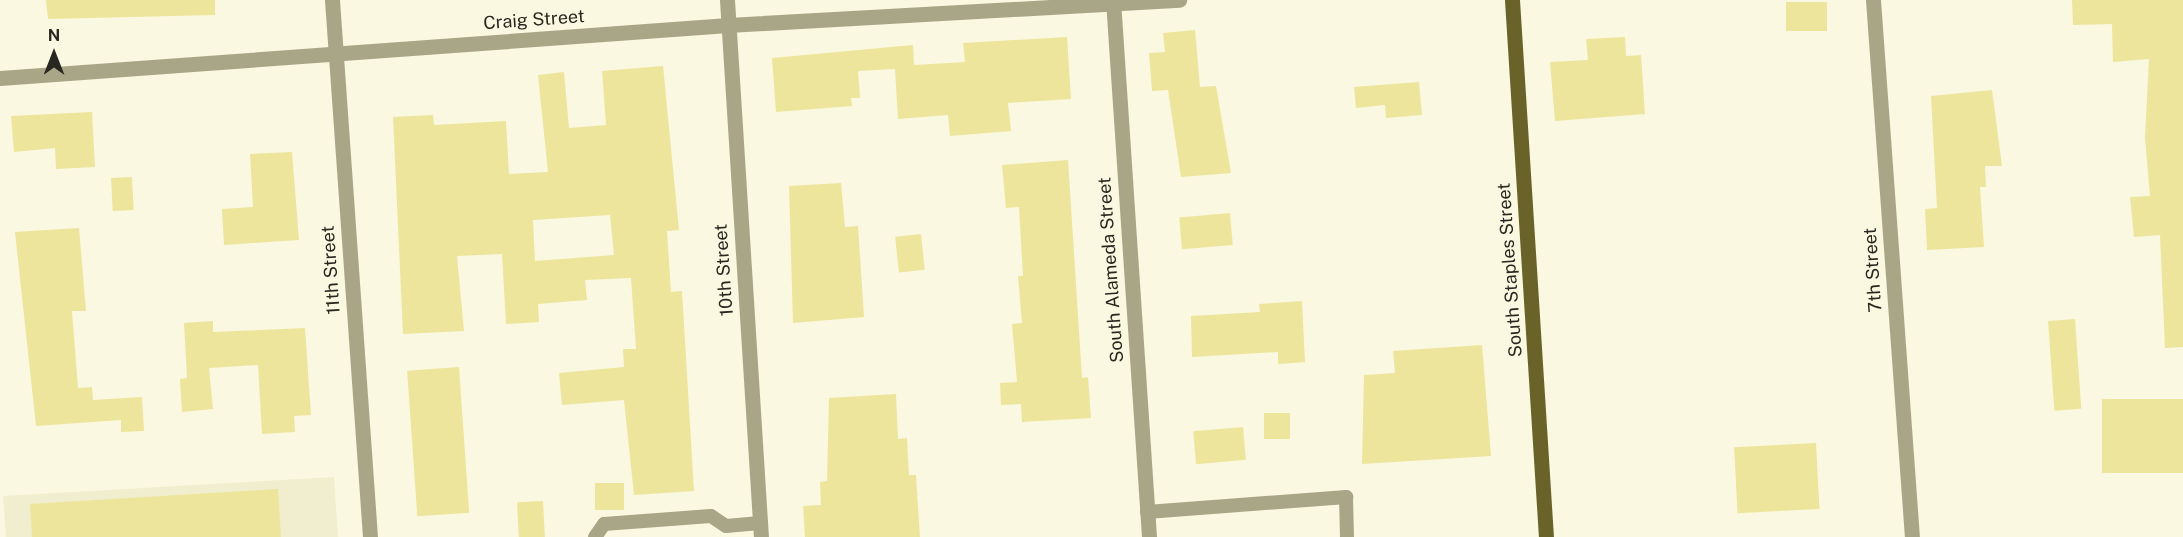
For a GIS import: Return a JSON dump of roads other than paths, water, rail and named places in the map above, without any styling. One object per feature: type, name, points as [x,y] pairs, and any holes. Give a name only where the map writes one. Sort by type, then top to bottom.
[{"type":"main road","name":"South Staples Street","points":[[1512,0],[1546,537]]},
{"type":"street","name":"11th Street","points":[[332,0],[370,537]]},
{"type":"street","name":"10th Street","points":[[727,0],[760,530]]},
{"type":"street","name":"Craig Street","points":[[0,78],[335,56],[728,25],[1179,0]]},
{"type":"street","name":"7th Street","points":[[1873,0],[1912,537]]},
{"type":"street","name":"South Alameda Street","points":[[1113,2],[1149,537]]},
{"type":"lane","points":[[1147,512],[1346,497],[1347,537]]},
{"type":"lane","points":[[595,537],[604,524],[711,516],[726,526],[760,530]]}]
